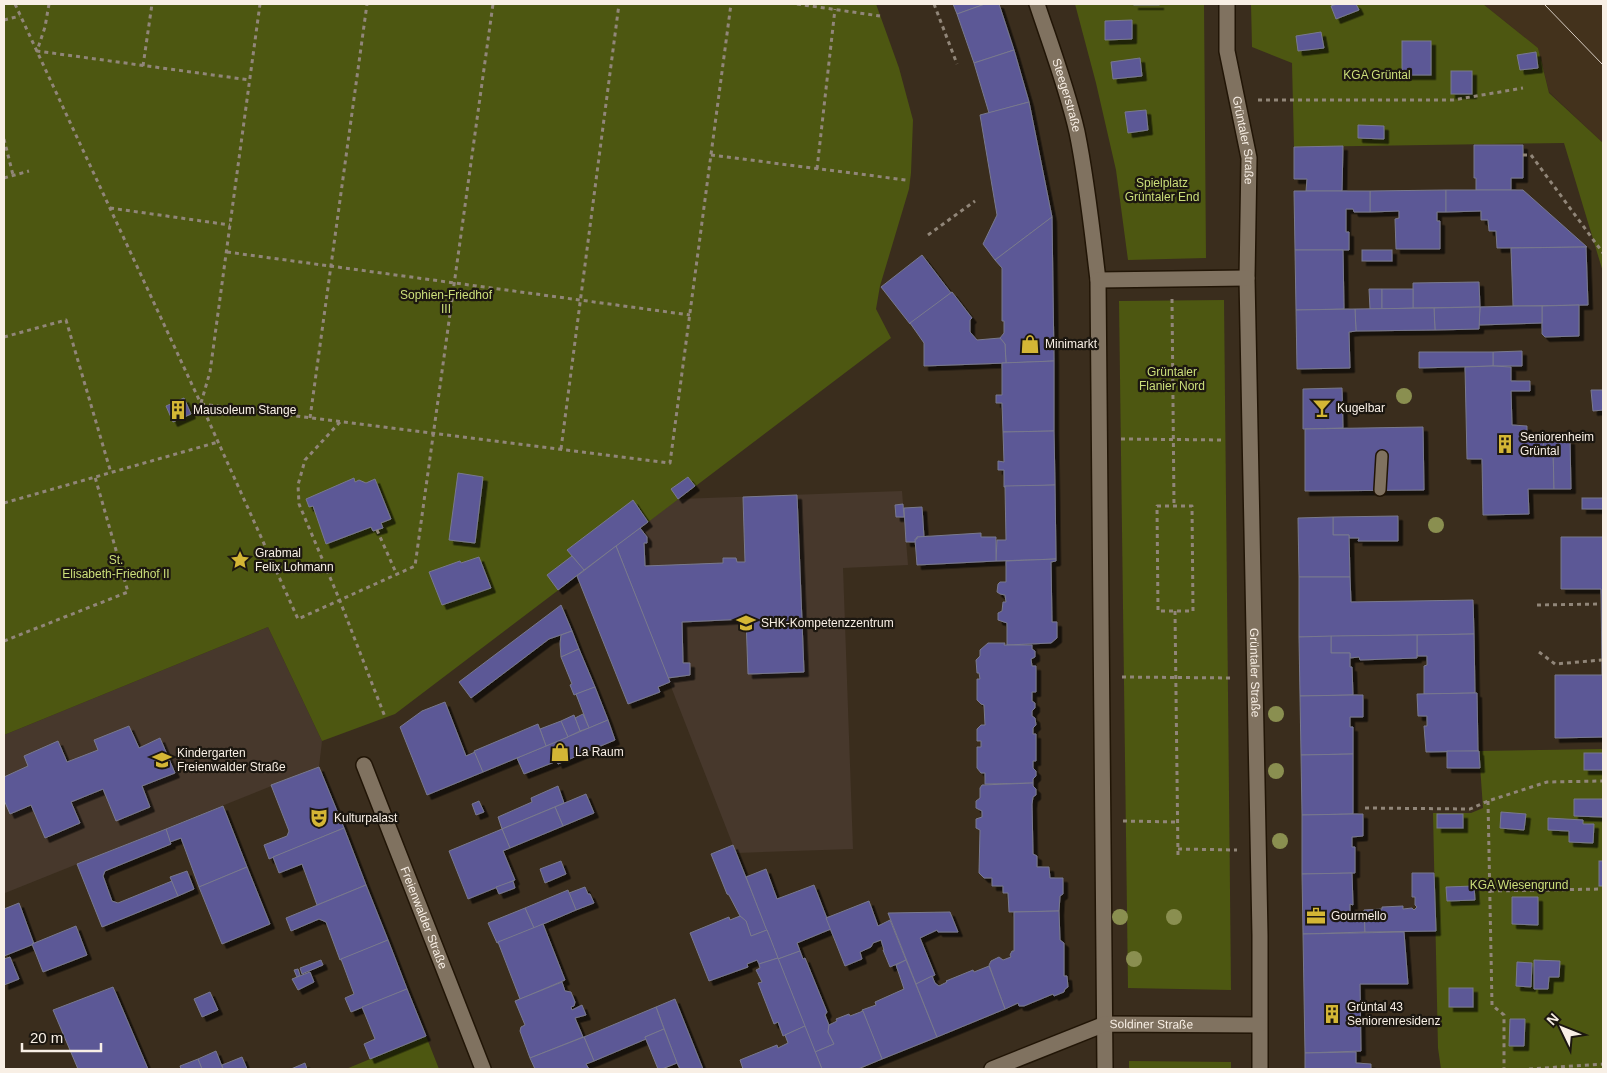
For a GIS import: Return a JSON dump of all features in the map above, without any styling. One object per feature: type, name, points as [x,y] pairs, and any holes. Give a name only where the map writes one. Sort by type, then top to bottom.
[{"type":"street","name":"Steegerstraße","points":[[1037,4],[1067,94],[1076,130],[1088,189],[1098,280]]},
{"type":"street","name":"Grüntaler Straße","points":[[1227,4],[1227,51],[1249,158],[1247,278],[1260,1069]]},
{"type":"street","points":[[1105,1069],[1098,280],[1247,278]]},
{"type":"street","name":"Freienwalder Straße","points":[[364,766],[482,1069]]},
{"type":"street","name":"Soldiner Straße","points":[[992,1069],[1105,1024],[1259,1025]]},
{"type":"lane","points":[[1380,490],[1382,456]]},
{"type":"path","points":[[15,4],[201,404],[298,619],[415,566],[493,4]]},
{"type":"path","points":[[37,51],[45,27],[49,4]]},
{"type":"path","points":[[144,66],[152,4]]},
{"type":"path","points":[[201,404],[210,372],[260,4]]},
{"type":"path","points":[[310,418],[367,4]]},
{"type":"path","points":[[560,449],[619,4]]},
{"type":"path","points":[[201,404],[670,463],[732,4]]},
{"type":"path","points":[[797,4],[880,16]]},
{"type":"path","points":[[934,4],[957,64]]},
{"type":"path","points":[[817,169],[835,10]]},
{"type":"path","points":[[4,20],[20,16]]},
{"type":"path","points":[[37,51],[250,80]]},
{"type":"path","points":[[1237,100],[1453,100],[1522,88]]},
{"type":"path","points":[[4,139],[13,175]]},
{"type":"path","points":[[711,155],[906,180]]},
{"type":"path","points":[[1523,155],[1531,155],[1603,254]]},
{"type":"path","points":[[4,178],[29,170]]},
{"type":"path","points":[[928,235],[975,201]]},
{"type":"path","points":[[110,208],[230,226]]},
{"type":"path","points":[[227,252],[690,315]]},
{"type":"path","points":[[1172,279],[1174,506]]},
{"type":"path","points":[[4,337],[66,320],[111,473]]},
{"type":"path","points":[[341,422],[305,460],[298,485],[299,504],[340,601],[385,717]]},
{"type":"path","points":[[1121,439],[1225,440]]},
{"type":"path","points":[[4,503],[218,442]]},
{"type":"path","points":[[4,641],[128,592],[94,477]]},
{"type":"path","points":[[1157,506],[1192,506],[1193,611],[1175,611],[1158,611],[1157,506]]},
{"type":"path","points":[[377,530],[397,575]]},
{"type":"path","points":[[1538,605],[1601,604]]},
{"type":"path","points":[[1175,611],[1178,857]]},
{"type":"path","points":[[1539,652],[1555,664],[1602,660]]},
{"type":"path","points":[[1102,677],[1224,678]]},
{"type":"path","points":[[1365,808],[1470,809],[1488,801],[1547,782],[1603,781]]},
{"type":"path","points":[[1488,801],[1492,1005],[1504,1015],[1504,1069]]},
{"type":"path","points":[[1103,820],[1177,822]]},
{"type":"path","points":[[1178,849],[1222,850]]},
{"type":"path","points":[[1490,890],[1603,889]]},
{"type":"path","points":[[1529,1069],[1603,1064]]},
{"type":"shaded area","points":[[1483,4],[1603,4],[1603,143],[1549,92],[1538,48]]},
{"type":"shaded area","name":"SHK-Kompetenzzentrum","points":[[902,491],[908,565],[843,568],[853,849],[736,853],[616,546],[678,499]]},
{"type":"shaded area","name":"Kindergarten Freienwalder Straße","points":[[268,627],[322,741],[319,767],[5,893],[4,735]]},
{"type":"green space","name":"Sophien-Friedhof III","points":[[4,4],[876,4],[899,68],[913,120],[909,189],[880,286],[876,309],[891,338],[395,714],[322,741],[268,627],[4,735]]},
{"type":"green space","name":"Spielplatz Grüntaler End","points":[[1075,4],[1204,4],[1206,258],[1128,260],[1116,170]]},
{"type":"green space","name":"KGA Grüntal","points":[[1251,4],[1483,4],[1538,48],[1549,93],[1603,143],[1603,272],[1564,143],[1294,147],[1292,63],[1252,47]]},
{"type":"green space","name":"Grüntaler Flanier Nord","points":[[1224,300],[1231,990],[1128,988],[1119,301]]},
{"type":"green space","name":"KGA Wiesengrund","points":[[1603,749],[1603,1069],[1441,1069],[1438,1048],[1433,813],[1471,813],[1483,808],[1479,751]]},
{"type":"green space","points":[[426,1036],[439,1069],[346,1069]]},
{"type":"green space","points":[[1129,1061],[1231,1062],[1231,1069],[1129,1069]]},
{"type":"building","points":[[953,4],[985,4],[957,14]]},
{"type":"building","points":[[985,4],[999,4],[1014,50],[974,63],[957,14]]},
{"type":"building","points":[[1159,4],[1159,5],[1134,5]]},
{"type":"building","points":[[1337,4],[1356,4],[1359,10],[1336,19],[1331,6]]},
{"type":"building","points":[[1132,20],[1132,39],[1105,40],[1105,21]]},
{"type":"building","points":[[1321,32],[1324,48],[1298,51],[1296,36]]},
{"type":"building","points":[[1402,41],[1431,41],[1431,75],[1402,75]]},
{"type":"building","points":[[1014,50],[1029,102],[989,113],[974,63]]},
{"type":"building","points":[[1536,52],[1538,68],[1520,70],[1517,55]]},
{"type":"building","points":[[1140,58],[1142,76],[1113,79],[1111,62]]},
{"type":"building","points":[[1451,71],[1472,71],[1472,94],[1451,94]]},
{"type":"building","points":[[1029,102],[1052,217],[995,260],[983,244],[997,215],[980,115]]},
{"type":"building","points":[[1146,110],[1148,130],[1128,133],[1125,112]]},
{"type":"building","points":[[1358,125],[1384,126],[1384,139],[1358,138]]},
{"type":"building","points":[[1474,145],[1523,145],[1523,178],[1511,178],[1511,190],[1476,190]]},
{"type":"building","points":[[1343,146],[1342,191],[1306,191],[1307,179],[1294,179],[1294,147]]},
{"type":"building","points":[[1446,190],[1446,212],[1437,212],[1437,221],[1440,221],[1440,249],[1396,249],[1395,219],[1399,218],[1399,211],[1370,212],[1370,191]]},
{"type":"building","points":[[1446,190],[1523,190],[1587,247],[1497,248],[1496,231],[1489,231],[1488,220],[1481,220],[1481,211],[1446,212]]},
{"type":"building","points":[[1294,191],[1370,191],[1370,212],[1354,212],[1353,209],[1346,209],[1346,232],[1349,232],[1349,250],[1295,250]]},
{"type":"building","points":[[1052,217],[1054,361],[1006,363],[1005,344],[1000,338],[1004,333],[1004,321],[1002,321],[1002,268],[995,260]]},
{"type":"building","points":[[1586,247],[1588,305],[1513,306],[1511,248]]},
{"type":"building","points":[[1295,250],[1343,250],[1344,309],[1296,310]]},
{"type":"building","points":[[1362,250],[1392,250],[1392,261],[1362,261]]},
{"type":"building","points":[[922,255],[951,293],[910,324],[881,287]]},
{"type":"building","points":[[1479,282],[1480,307],[1413,308],[1413,283]]},
{"type":"building","points":[[1369,289],[1382,289],[1382,309],[1370,309]]},
{"type":"building","points":[[1382,289],[1413,289],[1413,308],[1382,309]]},
{"type":"building","points":[[952,292],[972,318],[970,320],[970,332],[977,340],[1000,338],[1005,344],[1006,363],[924,366],[924,343],[910,323]]},
{"type":"building","points":[[1579,305],[1579,336],[1545,337],[1542,334],[1542,306]]},
{"type":"building","points":[[1542,306],[1542,323],[1479,325],[1480,307]]},
{"type":"building","points":[[1480,307],[1479,329],[1435,330],[1434,308]]},
{"type":"building","points":[[1434,308],[1435,330],[1356,331],[1355,309]]},
{"type":"building","points":[[1355,309],[1356,331],[1349,332],[1350,368],[1297,369],[1296,310]]},
{"type":"building","points":[[1522,351],[1522,366],[1493,366],[1493,352]]},
{"type":"building","points":[[1419,352],[1493,352],[1493,366],[1419,368]]},
{"type":"building","points":[[1054,361],[1054,431],[1003,432],[1002,403],[996,403],[996,395],[1002,395],[1002,363]]},
{"type":"building","name":"Seniorenheim Grüntal","points":[[1465,367],[1511,367],[1511,381],[1530,381],[1530,391],[1511,391],[1512,425],[1527,426],[1527,440],[1543,440],[1544,448],[1553,448],[1554,489],[1528,489],[1529,514],[1483,515],[1482,459],[1467,459]]},
{"type":"building","name":"Kugelbar","points":[[1342,388],[1343,428],[1303,429],[1303,389]]},
{"type":"building","points":[[1591,390],[1603,390],[1603,410],[1593,411]]},
{"type":"building","name":"Mausoleum Stange","points":[[184,398],[191,414],[173,422],[166,406]]},
{"type":"building","points":[[1423,427],[1424,490],[1305,491],[1305,429]]},
{"type":"building","points":[[1054,431],[1055,485],[1004,487],[1004,470],[998,470],[998,461],[1004,462],[1003,432]]},
{"type":"building","points":[[1543,440],[1570,440],[1571,489],[1554,489],[1553,448],[1544,448]]},
{"type":"building","points":[[458,473],[483,477],[475,543],[449,540]]},
{"type":"building","points":[[688,477],[695,486],[678,499],[671,489]]},
{"type":"building","points":[[354,478],[355,482],[359,480],[366,483],[375,479],[391,519],[381,523],[383,528],[373,531],[371,527],[326,544],[313,506],[309,507],[306,499]]},
{"type":"building","points":[[1055,485],[1056,559],[996,561],[997,540],[1006,540],[1005,486]]},
{"type":"building","points":[[797,495],[804,672],[748,674],[746,619],[682,622],[683,663],[690,663],[690,675],[668,678],[616,546],[640,528],[647,537],[647,543],[644,543],[645,566],[723,563],[723,558],[736,558],[737,562],[745,562],[743,497]]},
{"type":"building","points":[[1582,498],[1603,498],[1603,509],[1582,509]]},
{"type":"building","points":[[633,500],[648,522],[584,570],[567,550]]},
{"type":"building","points":[[903,504],[904,517],[896,517],[895,505]]},
{"type":"building","points":[[922,507],[924,537],[917,537],[915,542],[906,542],[904,508]]},
{"type":"building","points":[[1398,516],[1398,541],[1358,541],[1359,538],[1349,538],[1349,535],[1333,535],[1333,517]]},
{"type":"building","points":[[1333,517],[1333,535],[1349,535],[1350,577],[1299,577],[1298,518]]},
{"type":"building","points":[[981,533],[981,537],[996,537],[996,561],[917,565],[915,539],[917,537]]},
{"type":"building","points":[[1561,537],[1603,537],[1603,737],[1555,738],[1555,675],[1602,675],[1601,589],[1561,589]]},
{"type":"building","points":[[616,546],[670,682],[658,687],[660,692],[628,704],[577,576]]},
{"type":"building","points":[[572,556],[584,570],[558,590],[547,575]]},
{"type":"building","points":[[479,557],[491,588],[442,605],[429,572],[460,561],[461,563]]},
{"type":"building","points":[[1056,559],[1056,561],[1051,562],[1052,622],[1057,622],[1057,638],[1051,643],[1007,645],[1007,623],[998,620],[998,613],[1002,611],[1003,602],[1006,602],[1005,595],[997,592],[998,584],[1006,582],[1006,561]]},
{"type":"building","points":[[1299,577],[1350,577],[1351,602],[1473,600],[1474,634],[1299,637]]},
{"type":"building","points":[[561,605],[572,631],[549,639],[471,698],[459,682]]},
{"type":"building","points":[[572,631],[579,649],[561,657],[561,635]]},
{"type":"building","points":[[1474,634],[1475,693],[1424,694],[1424,666],[1427,665],[1427,656],[1417,656],[1417,635]]},
{"type":"building","points":[[1417,635],[1417,658],[1360,660],[1359,657],[1350,658],[1350,653],[1331,653],[1331,636]]},
{"type":"building","points":[[1331,636],[1331,653],[1350,653],[1353,695],[1300,696],[1299,637]]},
{"type":"building","points":[[988,643],[1032,645],[1032,649],[1035,651],[1035,657],[1031,659],[1032,666],[1036,666],[1036,692],[1032,692],[1032,701],[1035,703],[1035,708],[1032,711],[1032,716],[1035,718],[1036,725],[1033,728],[1033,734],[1036,734],[1036,761],[1033,761],[1033,768],[1036,771],[1036,776],[1033,779],[1033,783],[985,784],[985,773],[981,773],[977,768],[977,747],[981,747],[981,741],[977,741],[977,729],[981,725],[985,725],[984,705],[977,700],[977,679],[980,679],[979,673],[977,673],[976,660],[980,656],[980,650]]},
{"type":"building","points":[[579,649],[595,687],[574,695],[570,685],[572,684],[561,657]]},
{"type":"building","points":[[595,687],[608,720],[589,728],[576,694]]},
{"type":"building","points":[[1477,693],[1478,751],[1426,752],[1424,726],[1427,726],[1427,716],[1418,716],[1417,694]]},
{"type":"building","points":[[1363,695],[1363,717],[1350,717],[1350,727],[1353,727],[1353,754],[1301,755],[1300,696]]},
{"type":"building","points":[[445,702],[466,756],[475,752],[483,772],[427,795],[400,727],[422,711]]},
{"type":"building","points":[[583,714],[589,728],[580,731],[575,718]]},
{"type":"building","points":[[574,715],[580,731],[568,737],[561,721]]},
{"type":"building","name":"La Raum","points":[[608,720],[615,740],[558,764],[557,761],[524,774],[517,758]]},
{"type":"building","points":[[561,721],[568,737],[546,746],[540,729]]},
{"type":"building","points":[[538,724],[546,746],[483,772],[474,751]]},
{"type":"building","points":[[129,726],[139,748],[160,738],[175,773],[142,786],[150,807],[116,821],[103,789],[71,802],[80,823],[45,838],[31,805],[10,814],[4,800],[4,777],[28,766],[24,756],[58,741],[67,762],[98,750],[94,740]]},
{"type":"building","points":[[1447,751],[1479,751],[1480,768],[1447,768]]},
{"type":"building","points":[[1584,753],[1603,753],[1603,770],[1584,770]]},
{"type":"building","points":[[1353,754],[1353,814],[1302,815],[1301,755]]},
{"type":"building","points":[[319,767],[344,828],[269,859],[264,845],[287,836],[289,831],[271,785]]},
{"type":"building","points":[[1033,783],[1036,795],[1033,797],[1032,804],[1033,854],[1037,856],[1037,867],[1049,867],[1050,878],[1063,878],[1063,894],[1060,896],[1059,911],[1009,912],[1008,893],[1003,893],[1003,886],[992,886],[992,878],[984,878],[979,873],[980,830],[976,828],[976,819],[982,817],[982,811],[976,808],[976,801],[980,798],[980,788],[982,785]]},
{"type":"building","points":[[558,786],[564,803],[502,829],[498,817],[532,802],[531,798]]},
{"type":"building","points":[[586,794],[594,813],[563,826],[555,807]]},
{"type":"building","points":[[1574,799],[1603,799],[1603,817],[1574,816]]},
{"type":"building","points":[[479,801],[484,812],[476,815],[472,804]]},
{"type":"building","points":[[223,806],[247,867],[199,887],[181,838],[170,842],[166,829]]},
{"type":"building","points":[[555,807],[563,826],[510,848],[502,829]]},
{"type":"building","points":[[1501,812],[1526,814],[1524,830],[1500,828]]},
{"type":"building","points":[[1363,814],[1363,836],[1352,837],[1352,847],[1355,847],[1355,873],[1302,874],[1302,815]]},
{"type":"building","points":[[1437,814],[1463,814],[1463,828],[1437,828]]},
{"type":"building","points":[[1548,818],[1583,820],[1583,824],[1594,824],[1593,843],[1569,842],[1569,831],[1548,830]]},
{"type":"building","points":[[344,828],[366,885],[317,905],[302,864],[279,873],[273,857]]},
{"type":"building","points":[[166,829],[171,844],[105,871],[103,876],[112,901],[118,903],[172,881],[178,896],[102,927],[77,864]]},
{"type":"building","points":[[502,829],[510,848],[503,851],[515,880],[468,899],[449,851]]},
{"type":"building","points":[[733,845],[767,930],[751,936],[746,921],[740,916],[727,894],[711,854]]},
{"type":"building","points":[[561,861],[566,874],[545,883],[540,869]]},
{"type":"building","points":[[1599,861],[1603,861],[1603,886],[1599,886]]},
{"type":"building","points":[[247,867],[270,924],[222,944],[199,887]]},
{"type":"building","points":[[766,869],[777,899],[814,885],[831,929],[797,943],[800,951],[778,959],[746,877]]},
{"type":"building","points":[[187,871],[194,889],[178,896],[170,877]]},
{"type":"building","points":[[1352,873],[1353,905],[1350,904],[1350,915],[1364,913],[1365,932],[1303,934],[1302,874]]},
{"type":"building","points":[[1412,873],[1434,873],[1436,931],[1365,932],[1364,910],[1403,906],[1403,909],[1412,908],[1414,910],[1417,907],[1415,905],[1415,897],[1412,897]]},
{"type":"building","points":[[513,881],[515,888],[499,894],[496,887]]},
{"type":"building","points":[[366,885],[388,940],[340,960],[326,922],[319,919],[291,931],[286,918]]},
{"type":"building","points":[[1474,886],[1475,900],[1447,901],[1446,887]]},
{"type":"building","points":[[585,887],[594,903],[576,910],[569,893]]},
{"type":"building","points":[[568,890],[576,910],[534,928],[525,908]]},
{"type":"building","points":[[1512,897],[1538,897],[1538,925],[1512,924]]},
{"type":"building","points":[[869,901],[878,926],[890,920],[906,960],[890,967],[881,940],[860,952],[862,959],[845,966],[826,918]]},
{"type":"building","points":[[19,903],[34,944],[4,956],[4,909]]},
{"type":"building","points":[[525,908],[534,928],[497,943],[488,923]]},
{"type":"building","points":[[1059,911],[1060,940],[1064,943],[1064,976],[1067,976],[1068,987],[1064,992],[1054,996],[1053,994],[1024,1006],[1019,1006],[1018,1003],[1005,1009],[989,965],[991,961],[999,957],[1003,960],[1011,957],[1012,951],[1014,951],[1014,912]]},
{"type":"building","points":[[950,912],[958,932],[938,932],[937,930],[920,938],[935,975],[916,984],[888,913]]},
{"type":"building","points":[[740,916],[746,921],[751,936],[767,930],[778,958],[759,964],[757,960],[747,964],[748,967],[709,981],[690,933],[729,917],[730,920]]},
{"type":"building","points":[[543,924],[565,980],[520,999],[498,942]]},
{"type":"building","points":[[76,926],[87,955],[43,972],[32,944]]},
{"type":"building","name":"Grüntal 43 Seniorenresidenz","points":[[1404,932],[1408,984],[1360,984],[1361,1051],[1305,1053],[1303,934]]},
{"type":"building","points":[[388,940],[407,989],[351,1012],[345,998],[354,994],[341,959]]},
{"type":"building","points":[[800,951],[803,959],[805,958],[827,1012],[825,1015],[829,1025],[828,1032],[834,1044],[815,1052],[778,959]]},
{"type":"building","points":[[10,957],[19,979],[4,985],[4,959]]},
{"type":"building","points":[[778,958],[805,1026],[783,1036],[778,1022],[774,1024],[758,983],[762,982],[756,970],[760,968],[759,964]]},
{"type":"building","points":[[321,960],[323,965],[302,974],[300,968]]},
{"type":"building","points":[[906,960],[937,1037],[882,1059],[862,1010],[876,1005],[875,1002],[904,989],[896,965]]},
{"type":"building","points":[[1534,960],[1560,961],[1559,977],[1549,977],[1548,989],[1534,989]]},
{"type":"building","points":[[1517,962],[1532,963],[1531,987],[1516,986]]},
{"type":"building","points":[[989,966],[1005,1009],[937,1037],[916,984],[932,976],[935,983],[939,986],[946,981],[973,970],[974,972]]},
{"type":"building","points":[[298,969],[300,975],[297,977],[294,970]]},
{"type":"building","points":[[310,972],[314,982],[298,990],[292,979]]},
{"type":"building","points":[[562,982],[565,991],[571,992],[575,1002],[574,1006],[571,1007],[572,1010],[582,1005],[586,1015],[575,1018],[583,1037],[530,1058],[520,1031],[521,1027],[525,1025],[515,1001]]},
{"type":"building","points":[[113,987],[148,1069],[78,1069],[53,1010]]},
{"type":"building","points":[[1449,988],[1473,988],[1473,1007],[1449,1007]]},
{"type":"building","points":[[407,989],[426,1036],[370,1059],[364,1044],[375,1039],[362,1007]]},
{"type":"building","points":[[210,992],[218,1010],[202,1017],[194,999]]},
{"type":"building","points":[[675,999],[703,1069],[680,1069],[677,1063],[656,1007]]},
{"type":"building","points":[[656,1007],[664,1029],[645,1037],[646,1039],[594,1061],[584,1037]]},
{"type":"building","points":[[863,1011],[882,1059],[858,1069],[822,1069],[815,1052],[834,1044],[828,1032],[829,1025],[837,1021],[836,1019]]},
{"type":"building","points":[[1510,1019],[1525,1019],[1524,1046],[1509,1046]]},
{"type":"building","points":[[805,1026],[822,1069],[743,1069],[740,1060],[777,1045],[778,1048],[788,1043],[785,1035]]},
{"type":"building","points":[[664,1029],[677,1063],[658,1069],[645,1037]]},
{"type":"building","points":[[584,1037],[594,1061],[586,1064],[589,1069],[535,1069],[530,1058]]},
{"type":"building","points":[[216,1051],[223,1069],[202,1069],[198,1059]]},
{"type":"building","points":[[1356,1052],[1356,1063],[1371,1064],[1371,1069],[1305,1069],[1305,1053]]},
{"type":"building","points":[[242,1057],[247,1069],[223,1069],[222,1065]]},
{"type":"building","points":[[198,1059],[202,1069],[181,1069],[180,1066]]},
{"type":"building","points":[[305,1063],[307,1069],[291,1069]]},
{"type":"tram line","points":[[1544,4],[1603,65]]},
{"type":"place","name":"Minimarkt","points":[[1030,344]]},
{"type":"place","name":"Kugelbar","points":[[1322,408]]},
{"type":"place","name":"Mausoleum Stange","points":[[178,410]]},
{"type":"place","name":"Seniorenheim Grüntal","points":[[1505,444]]},
{"type":"place","name":"Grabmal Felix Lohmann","points":[[240,560]]},
{"type":"place","name":"SHK-Kompetenzzentrum","points":[[746,623]]},
{"type":"place","name":"La Raum","points":[[560,752]]},
{"type":"place","name":"Kindergarten Freienwalder Straße","points":[[162,760]]},
{"type":"place","name":"Kulturpalast","points":[[319,818]]},
{"type":"place","name":"Gourmello","points":[[1316,916]]},
{"type":"place","name":"Grüntal 43 Seniorenresidenz","points":[[1332,1014]]},
{"type":"park label","name":"St. Elisabeth-Friedhof II","points":[[116,567]]}]
